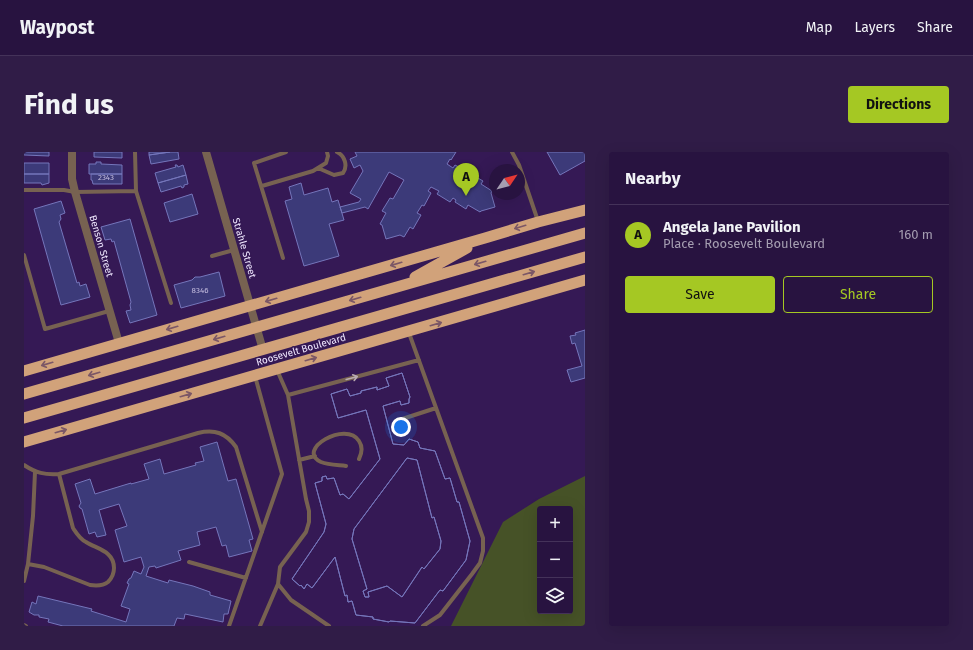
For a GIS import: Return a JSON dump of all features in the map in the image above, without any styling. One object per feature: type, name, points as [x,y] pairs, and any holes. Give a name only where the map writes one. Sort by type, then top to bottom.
[{"type":"highway","points":[[24,371],[538,222],[585,210]]},
{"type":"highway","points":[[24,394],[585,233]]},
{"type":"highway","points":[[398,286],[485,238]]},
{"type":"highway","name":"Roosevelt Boulevard","points":[[24,418],[585,257]]},
{"type":"highway","name":"Roosevelt Boulevard","points":[[24,442],[585,280]]},
{"type":"street","name":"Benson Street","points":[[72,152],[72,179],[75,192],[119,343]]},
{"type":"street","name":"Strahle Street","points":[[206,152],[263,350]]},
{"type":"lane","points":[[136,152],[136,191],[171,303]]},
{"type":"lane","points":[[283,258],[254,163],[286,152]]},
{"type":"lane","points":[[262,186],[313,171],[326,163],[328,152]]},
{"type":"lane","points":[[318,168],[334,175],[343,173],[346,168],[344,158],[337,152]]},
{"type":"lane","points":[[512,152],[519,165],[538,222]]},
{"type":"lane","points":[[24,190],[64,190],[75,192],[136,191]]},
{"type":"lane","points":[[212,256],[234,250]]},
{"type":"lane","points":[[24,255],[45,329],[109,311]]},
{"type":"lane","points":[[408,332],[483,538],[483,551],[480,563],[440,615],[423,626]]},
{"type":"lane","points":[[288,396],[418,360]]},
{"type":"lane","points":[[260,626],[278,584],[280,567],[306,532],[309,522],[309,512],[288,396],[276,370]]},
{"type":"lane","points":[[229,626],[282,474],[255,376]]},
{"type":"lane","points":[[396,421],[436,408]]},
{"type":"lane","points":[[24,465],[35,472],[46,475],[59,474],[198,433],[216,431],[224,434],[236,447],[262,532]]},
{"type":"lane","points":[[346,466],[320,462],[315,456],[314,449],[318,443],[342,434],[347,433],[353,435],[360,443],[362,448],[359,459]]},
{"type":"lane","points":[[299,460],[315,456]]},
{"type":"lane","points":[[24,581],[28,564],[33,516],[35,472]]},
{"type":"lane","points":[[28,564],[44,567],[90,585],[103,585],[112,577],[114,565],[108,554],[84,542],[73,528],[59,474]]},
{"type":"lane","points":[[189,562],[246,578]]},
{"type":"lane","points":[[278,584],[291,600],[329,626]]},
{"type":"green space","points":[[585,476],[585,626],[451,626],[503,522],[539,499]]},
{"type":"building","points":[[24,152],[49,152],[49,156],[24,155]]},
{"type":"building","points":[[94,152],[122,152],[122,158],[94,157]]},
{"type":"building","points":[[149,152],[170,152],[149,155]]},
{"type":"building","points":[[178,152],[179,159],[151,164],[149,155]]},
{"type":"building","points":[[355,152],[456,152],[447,164],[453,168],[455,165],[468,172],[466,175],[469,177],[471,174],[483,181],[481,184],[489,189],[489,200],[493,200],[495,207],[480,212],[468,205],[466,209],[455,202],[456,200],[453,198],[450,202],[437,194],[439,191],[431,187],[428,191],[431,193],[424,206],[422,205],[417,213],[421,215],[413,229],[410,227],[404,237],[400,235],[386,239],[382,225],[380,224],[386,213],[382,211],[390,198],[393,199],[404,180],[389,172],[368,209],[365,207],[342,213],[340,207],[359,202],[361,199],[350,193],[363,171],[360,165],[354,168],[350,159],[357,156]]},
{"type":"building","points":[[547,152],[585,152],[585,161],[560,175]]},
{"type":"building","points":[[96,162],[101,162],[101,164],[122,165],[122,174],[89,174],[89,164],[96,164]]},
{"type":"building","points":[[24,163],[49,163],[49,174],[24,174]]},
{"type":"building","points":[[175,165],[178,167],[183,165],[186,175],[158,183],[155,173],[176,167]]},
{"type":"building","points":[[24,174],[49,174],[49,183],[42,185],[41,183],[24,183]]},
{"type":"building","points":[[91,174],[122,174],[122,184],[93,184]]},
{"type":"building","points":[[186,175],[188,184],[184,185],[184,187],[182,188],[181,186],[161,192],[158,183]]},
{"type":"building","points":[[301,183],[304,195],[328,188],[332,202],[338,200],[344,220],[329,224],[339,256],[304,266],[285,201],[292,199],[289,187]]},
{"type":"building","points":[[192,194],[198,214],[170,222],[164,203]]},
{"type":"building","points":[[61,201],[65,213],[60,215],[61,219],[59,222],[77,283],[79,282],[80,286],[86,284],[90,297],[61,305],[34,209]]},
{"type":"building","points":[[130,219],[157,315],[130,323],[126,311],[131,310],[131,302],[114,241],[112,242],[111,239],[105,240],[101,227]]},
{"type":"building","points":[[219,272],[225,296],[181,308],[174,285],[192,280],[195,277]]},
{"type":"building","points":[[585,330],[585,378],[571,382],[567,370],[582,366],[575,343],[572,344],[570,336],[576,335],[575,333]]},
{"type":"building","points":[[402,373],[410,397],[409,403],[401,405],[400,401],[383,406],[393,444],[404,445],[409,439],[418,442],[420,448],[435,451],[445,479],[450,478],[457,502],[459,502],[470,541],[466,560],[443,591],[440,590],[415,623],[389,622],[373,619],[373,617],[356,615],[352,601],[348,602],[347,595],[345,596],[335,557],[312,588],[307,584],[304,589],[292,579],[324,532],[326,524],[315,483],[322,481],[322,477],[326,476],[327,479],[334,478],[340,495],[343,494],[349,499],[380,459],[366,410],[338,418],[331,394],[347,389],[350,396],[361,393],[361,391],[377,387],[377,390],[389,386],[386,378]],"holes":[[[407,458],[417,460],[432,518],[434,517],[441,541],[440,549],[424,569],[422,567],[402,597],[387,586],[368,592],[369,597],[365,597],[363,591],[367,589],[352,539],[354,529]]]},
{"type":"building","points":[[402,373],[410,397],[409,403],[401,405],[400,401],[383,406],[393,444],[404,445],[409,439],[418,442],[420,448],[435,451],[445,479],[450,478],[457,502],[459,502],[470,541],[466,560],[443,591],[440,590],[415,623],[389,622],[373,619],[373,617],[356,615],[352,601],[348,602],[347,595],[345,596],[335,557],[312,588],[307,584],[304,589],[292,579],[324,532],[326,524],[315,483],[322,481],[322,477],[326,476],[327,479],[334,478],[340,495],[343,494],[349,499],[380,459],[366,410],[338,418],[331,394],[347,389],[350,396],[361,393],[361,391],[377,387],[377,390],[389,386],[386,378]]},
{"type":"building","points":[[217,442],[228,481],[236,479],[253,539],[249,540],[252,551],[229,557],[226,545],[222,546],[216,527],[197,532],[200,545],[178,551],[181,560],[156,568],[155,566],[149,567],[146,576],[168,583],[169,580],[193,586],[210,592],[210,595],[231,601],[228,614],[224,614],[223,622],[185,614],[184,619],[177,618],[174,626],[63,626],[48,622],[49,619],[39,617],[39,615],[34,615],[29,612],[32,602],[36,604],[38,596],[92,609],[91,611],[126,622],[130,609],[121,606],[129,584],[127,583],[129,579],[134,571],[141,574],[144,567],[141,557],[124,562],[115,530],[127,526],[119,504],[99,510],[106,535],[97,537],[95,532],[89,534],[82,509],[79,506],[81,503],[75,484],[90,479],[95,494],[149,479],[144,464],[160,459],[164,474],[196,465],[195,463],[204,461],[200,447]]},
{"type":"building","points":[[407,458],[417,460],[432,518],[434,517],[441,541],[440,549],[424,569],[422,567],[402,597],[387,586],[368,592],[369,597],[365,597],[363,591],[367,589],[352,539],[354,529]]},
{"type":"place","name":"Angela Jane Pavilion","points":[[466,196]]}]
